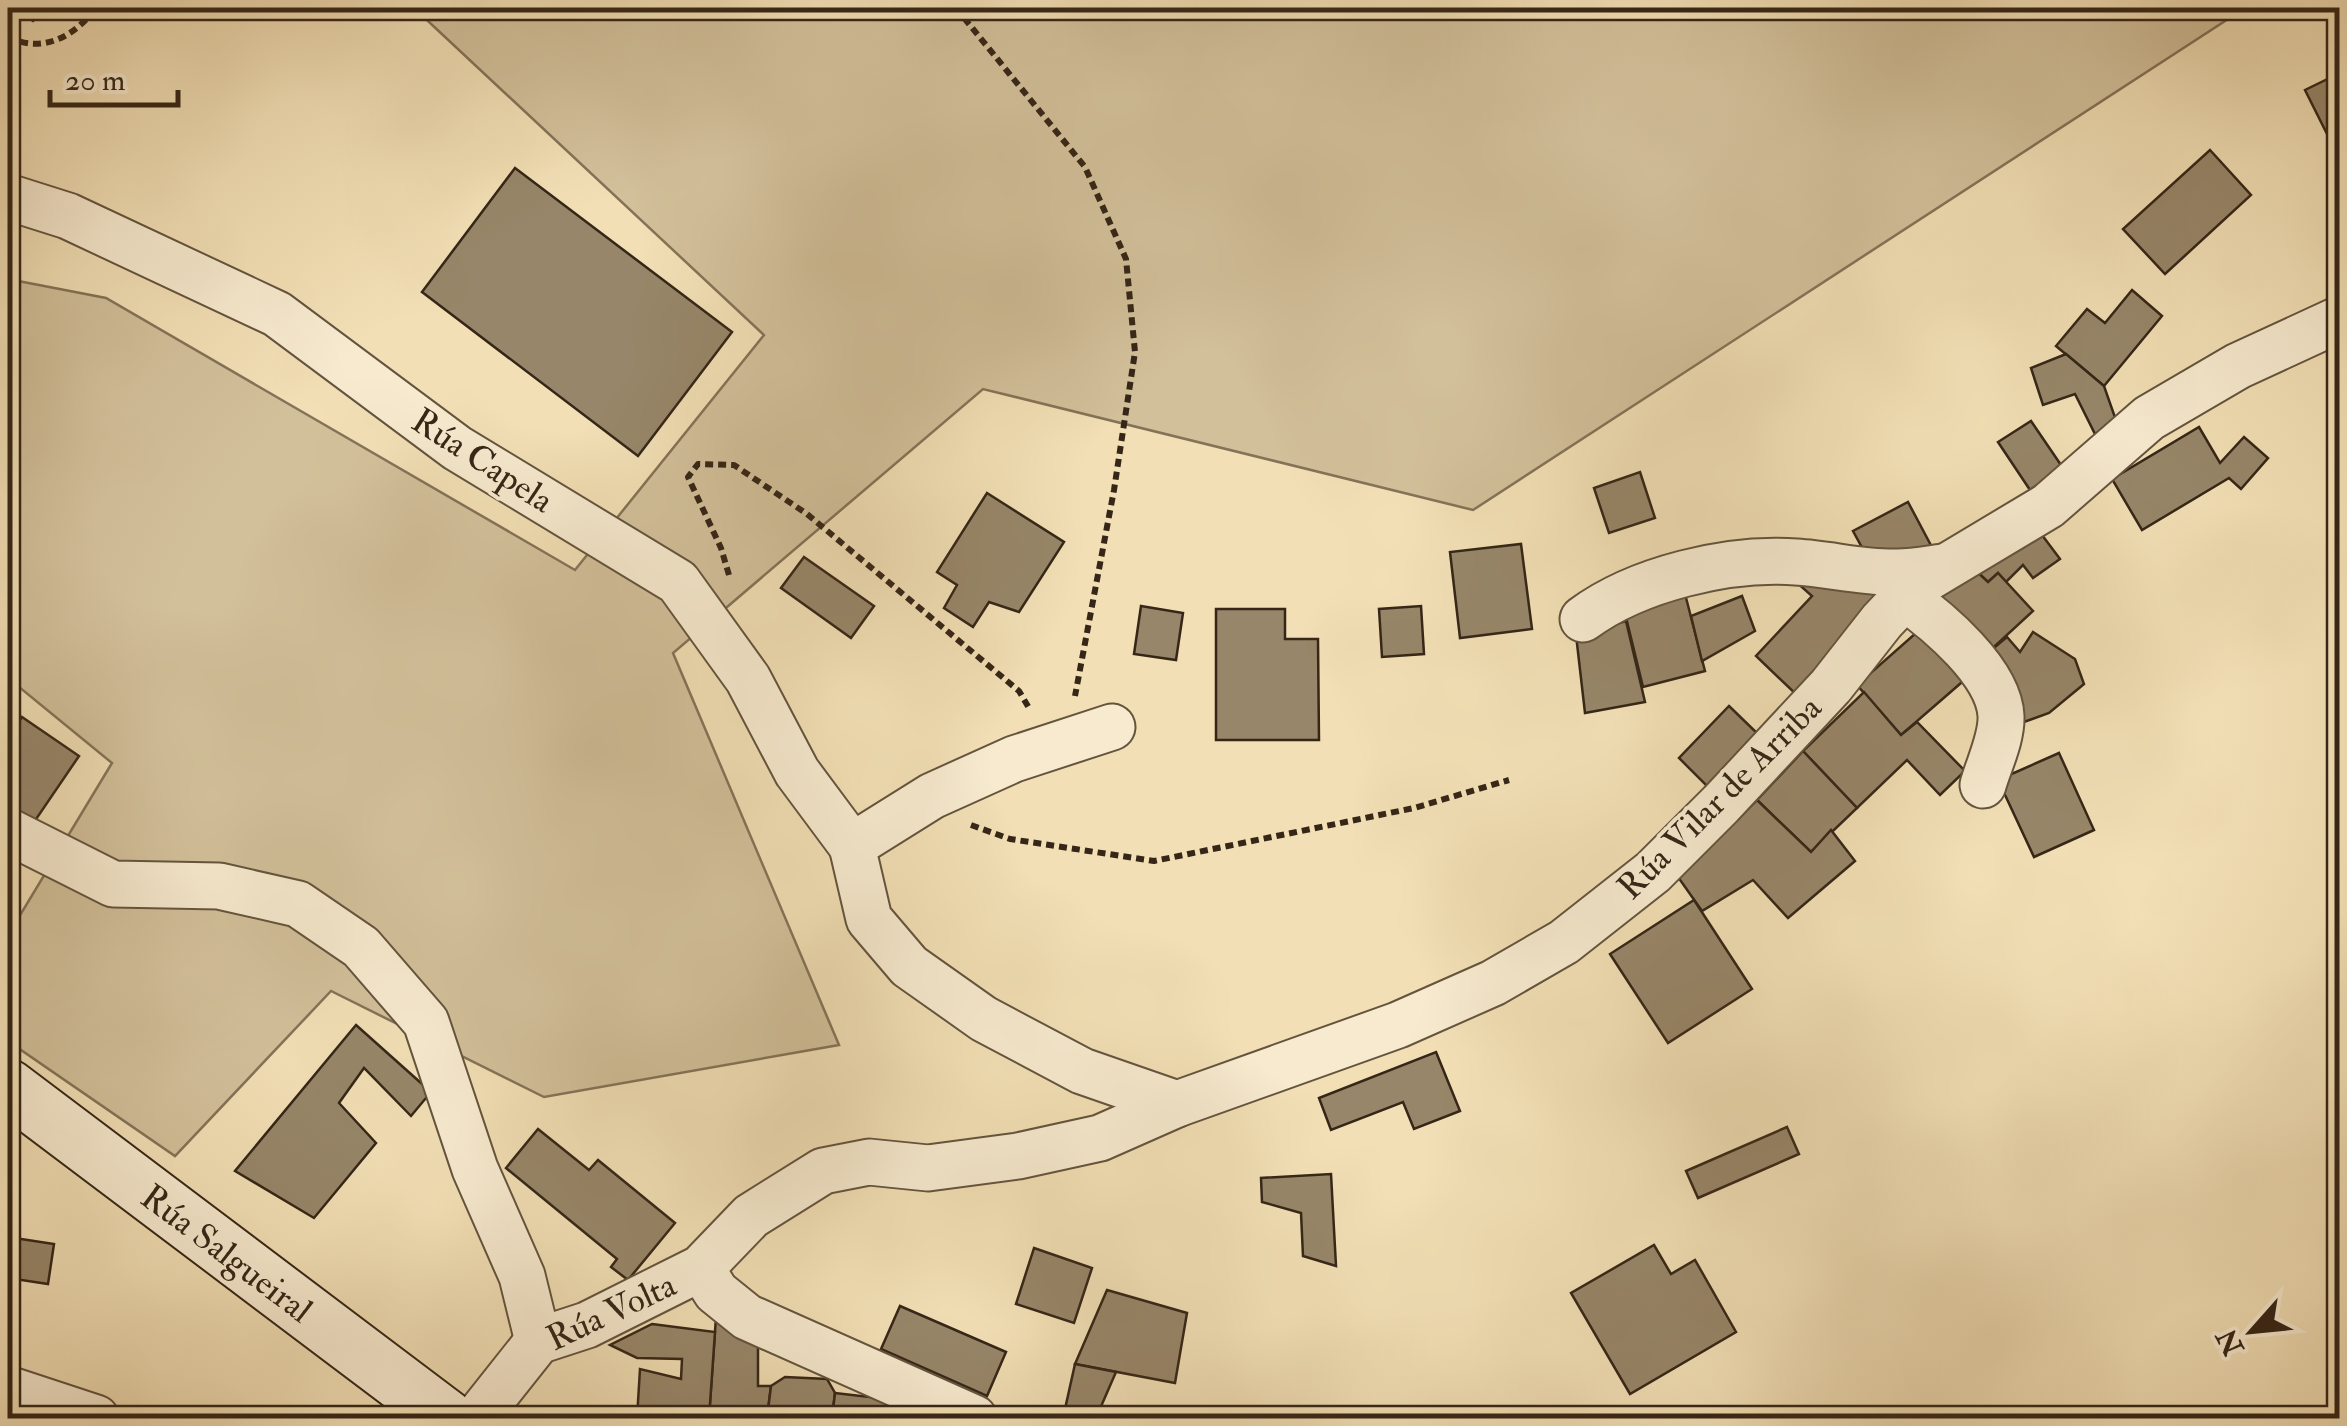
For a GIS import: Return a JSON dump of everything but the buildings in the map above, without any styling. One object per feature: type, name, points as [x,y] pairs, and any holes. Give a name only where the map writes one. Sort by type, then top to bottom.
[{"type":"street","name":"Rúa Capela","points":[[8,198],[68,216],[276,314],[457,448],[678,582],[723,640],[797,772],[852,846]]},
{"type":"street","name":"Rúa Vilar de Arriba","points":[[700,1268],[751,1216],[824,1171],[869,1162],[928,1168],[1018,1156],[1100,1138],[1177,1104],[1398,1025],[1494,983],[1564,942],[1653,872],[1831,686],[1904,597],[1944,567],[2048,506],[2149,418],[2238,366],[2340,319]]},
{"type":"street","name":"Rúa Vilar de Arriba","points":[[1582,619],[1609,600],[1643,585],[1706,570],[1792,562],[1895,572],[1944,567]]},
{"type":"street","points":[[1904,597],[1962,648],[1985,674],[1998,700],[2002,720],[1983,785]]},
{"type":"street","points":[[1112,727],[1014,759],[918,805],[852,846],[869,920],[910,966],[984,1018],[1082,1071],[1177,1104]]},
{"type":"street","points":[[8,832],[114,884],[218,886],[298,904],[361,947],[426,1022],[475,1169],[522,1276],[538,1341]]},
{"type":"street","name":"Rúa Salgueiral","points":[[8,1087],[446,1418]]},
{"type":"street","name":"Rúa Volta","points":[[478,1418],[538,1341],[622,1309],[700,1268],[716,1292],[746,1317],[974,1418]]},
{"type":"street","points":[[8,1389],[96,1418]]},
{"type":"path","points":[[8,37],[26,46],[56,42],[88,19],[96,8]]},
{"type":"path","points":[[723,640],[745,615],[722,548],[688,477],[698,464],[734,466],[807,514],[1019,691],[1041,727],[1063,742],[1080,675],[1135,352],[1126,258],[1085,167],[956,8]]},
{"type":"path","points":[[918,805],[1010,839],[1154,861],[1414,808],[1509,780]]},
{"type":"shaded area","points":[[414,8],[2245,8],[1473,510],[983,389],[673,653],[839,1045],[544,1097],[331,991],[175,1156],[8,1041],[8,935],[112,763],[8,678],[8,279],[106,298],[575,570],[764,335]]}]
